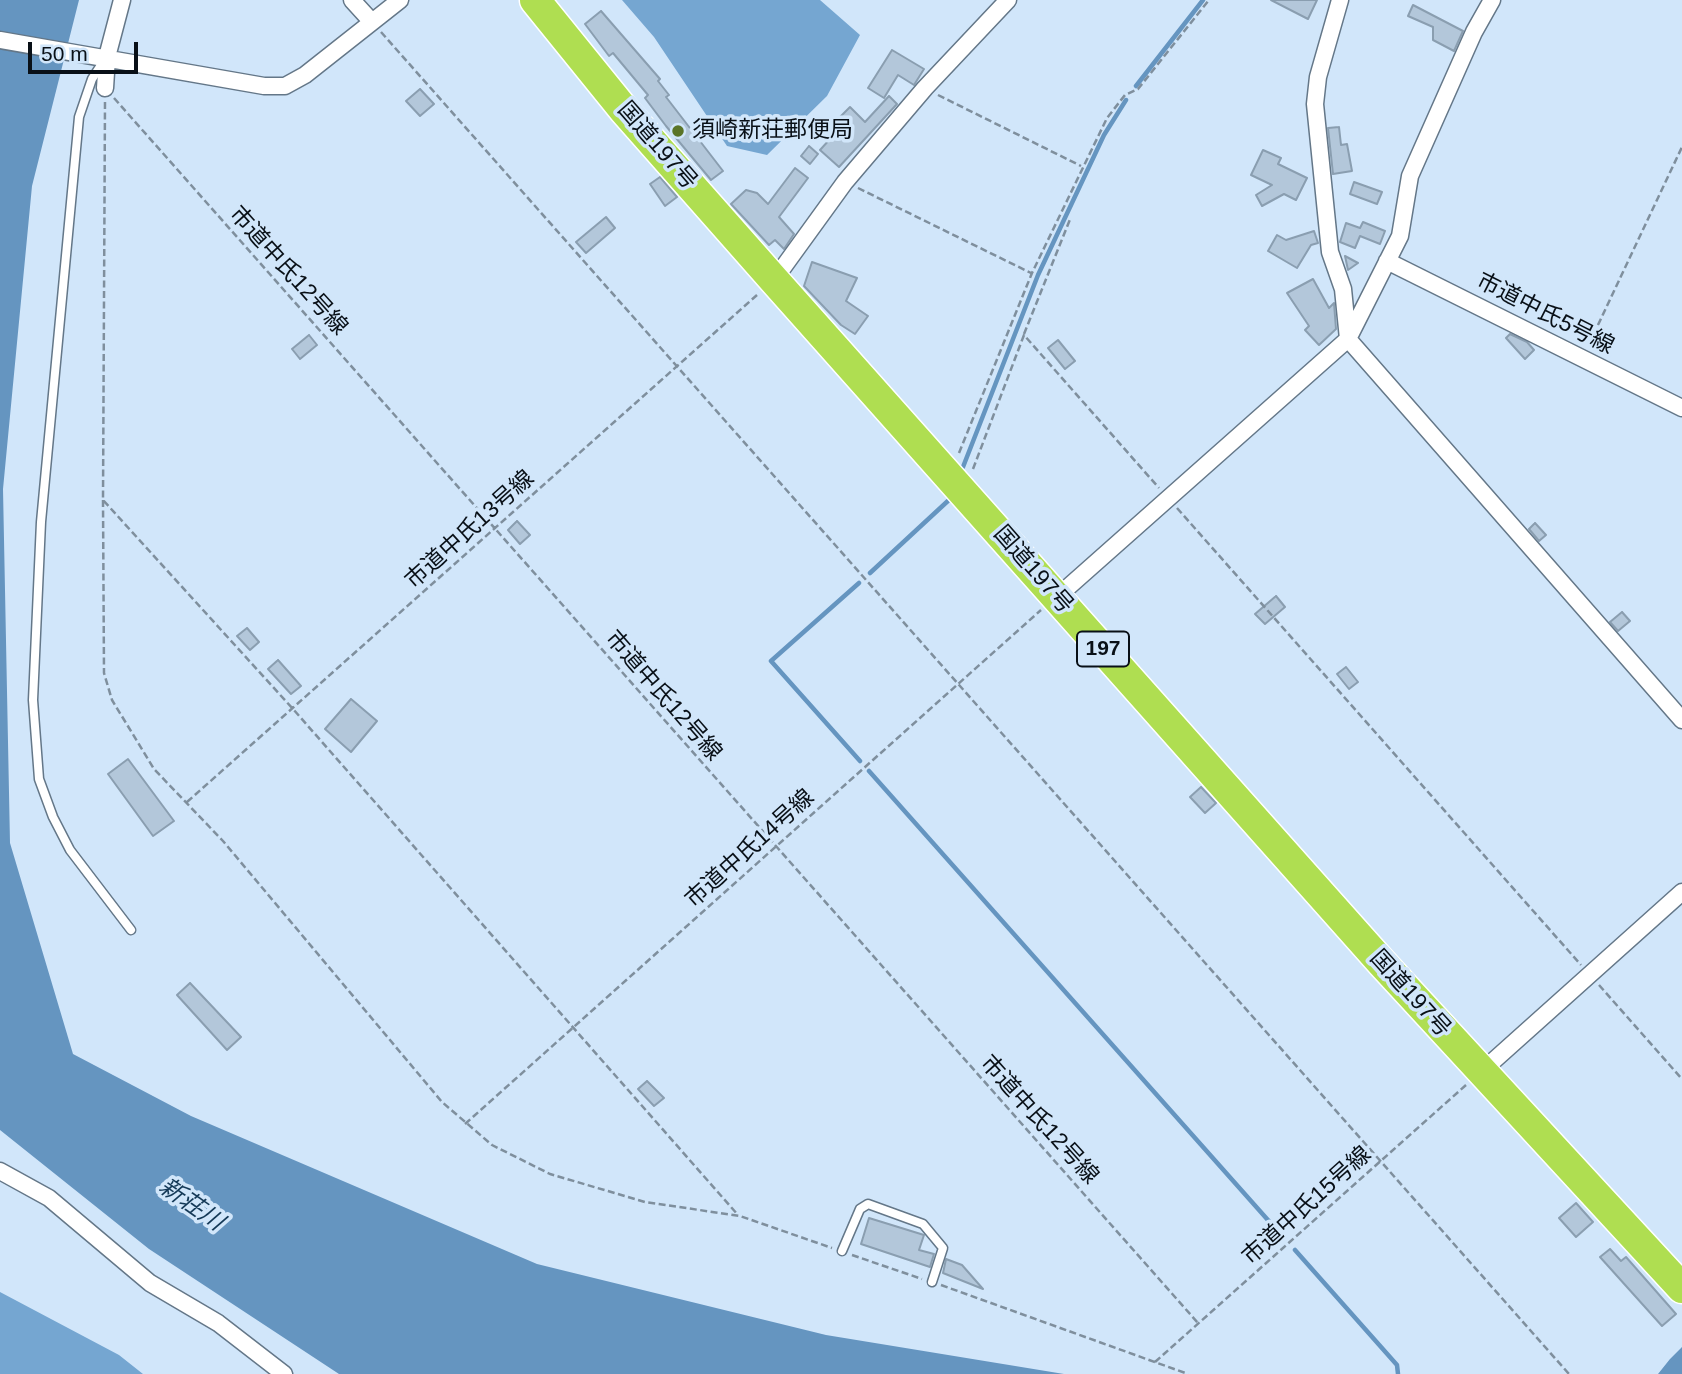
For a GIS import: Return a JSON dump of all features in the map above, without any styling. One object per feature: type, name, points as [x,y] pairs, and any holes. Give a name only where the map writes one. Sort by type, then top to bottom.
[{"type":"highway","name":"国道197号","points":[[535,0],[624,110],[774,280],[1480,1072],[1682,1287]]},
{"type":"street","points":[[105,88],[99,56],[122,0]]},
{"type":"street","points":[[352,0],[372,22]]},
{"type":"street","points":[[0,40],[264,86],[285,86],[305,75],[400,0]]},
{"type":"street","points":[[774,280],[845,182],[925,88],[1008,0]]},
{"type":"street","points":[[1340,0],[1318,77],[1315,104],[1330,252],[1343,289],[1348,339],[1682,720]]},
{"type":"street","points":[[1057,597],[1348,339],[1400,236],[1410,176],[1474,32],[1492,0]]},
{"type":"street","name":"市道中氏5号線","points":[[1387,261],[1682,408]]},
{"type":"street","points":[[1480,1072],[1682,892]]},
{"type":"street","points":[[0,1171],[49,1198],[150,1283],[218,1323],[284,1374]]},
{"type":"lane","points":[[99,56],[79,117],[41,522],[33,700],[38,779],[52,817],[70,850],[131,930]]},
{"type":"lane","points":[[842,1251],[860,1209],[868,1204],[923,1224],[943,1248],[932,1282]]},
{"type":"path","points":[[957,483],[1032,273],[1081,166],[1107,118],[1125,95],[1138,89],[1209,0]]},
{"type":"path","points":[[372,22],[1569,1374]]},
{"type":"path","points":[[105,88],[103,500],[106,686],[142,752],[353,992],[425,1083],[465,1124],[514,1159],[550,1174],[645,1202],[740,1216],[1188,1374]]},
{"type":"path","name":"市道中氏12号線","points":[[105,88],[1198,1323]]},
{"type":"path","points":[[925,88],[1081,166]]},
{"type":"path","points":[[1583,359],[1682,147]]},
{"type":"path","points":[[845,182],[1032,273]]},
{"type":"path","points":[[957,483],[1024,335],[1072,217]]},
{"type":"path","name":"市道中氏13号線","points":[[187,802],[774,280]]},
{"type":"path","points":[[1024,335],[1682,1079]]},
{"type":"path","points":[[103,500],[293,709],[740,1216]]},
{"type":"path","name":"市道中氏14号線","points":[[465,1124],[1057,597]]},
{"type":"path","name":"市道中氏15号線","points":[[1155,1362],[1480,1072]]},
{"type":"shaded area","points":[[622,0],[820,0],[860,35],[827,96],[767,155],[727,146],[654,37]]},
{"type":"shaded area","points":[[0,1292],[119,1355],[143,1374],[0,1374]]},
{"type":"water","name":"新荘川","points":[[0,0],[79,0],[32,186],[3,489],[10,843],[73,1054],[191,1116],[537,1264],[826,1335],[1064,1374],[339,1374],[149,1249],[0,1130]]},
{"type":"water","points":[[1682,1347],[1682,1374],[1658,1374],[1670,1359]]},
{"type":"building","points":[[1271,0],[1317,0],[1308,19]]},
{"type":"building","points":[[1413,5],[1463,31],[1454,51],[1433,40],[1433,27],[1408,16]]},
{"type":"building","points":[[601,11],[660,79],[658,81],[669,95],[666,97],[723,171],[711,180],[645,98],[648,95],[613,53],[609,56],[585,24]]},
{"type":"building","points":[[892,50],[924,69],[914,85],[898,75],[884,98],[868,88]]},
{"type":"building","points":[[420,89],[434,104],[420,116],[406,101]]},
{"type":"building","points":[[889,96],[897,104],[839,167],[820,150],[842,126],[837,120],[850,107],[865,122]]},
{"type":"building","points":[[1339,127],[1341,145],[1347,144],[1352,171],[1333,174],[1328,128]]},
{"type":"building","points":[[809,146],[818,154],[810,164],[801,156]]},
{"type":"building","points":[[1263,150],[1281,158],[1278,164],[1307,178],[1296,200],[1284,194],[1262,206],[1256,195],[1272,185],[1251,175]]},
{"type":"building","points":[[795,168],[808,178],[779,217],[794,234],[784,249],[775,240],[769,245],[731,204],[746,190],[757,193],[768,204]]},
{"type":"building","points":[[660,177],[677,197],[665,206],[650,184]]},
{"type":"building","points":[[1354,182],[1382,192],[1377,204],[1350,194]]},
{"type":"building","points":[[606,217],[615,228],[586,253],[576,242]]},
{"type":"building","points":[[1363,222],[1385,231],[1380,244],[1360,236],[1355,248],[1340,242],[1346,223],[1360,228]]},
{"type":"building","points":[[1314,231],[1318,243],[1311,245],[1297,268],[1268,251],[1277,235],[1286,240]]},
{"type":"building","points":[[1345,256],[1358,263],[1348,270]]},
{"type":"building","points":[[812,262],[857,278],[846,301],[868,316],[855,334],[841,325],[804,286]]},
{"type":"building","points":[[1313,279],[1329,308],[1334,303],[1336,329],[1319,345],[1305,330],[1309,326],[1287,293]]},
{"type":"building","points":[[1510,334],[1527,342],[1534,350],[1525,359],[1506,338]]},
{"type":"building","points":[[309,335],[317,345],[300,359],[292,349]]},
{"type":"building","points":[[1058,340],[1075,361],[1065,369],[1048,348]]},
{"type":"building","points":[[517,521],[530,535],[520,544],[508,530]]},
{"type":"building","points":[[1535,523],[1546,535],[1539,541],[1529,529]]},
{"type":"building","points":[[1276,596],[1285,607],[1265,624],[1255,614]]},
{"type":"building","points":[[1622,612],[1630,621],[1618,631],[1610,622]]},
{"type":"building","points":[[247,628],[259,642],[250,650],[237,636]]},
{"type":"building","points":[[278,660],[301,686],[291,694],[268,669]]},
{"type":"building","points":[[1346,667],[1358,682],[1349,689],[1337,674]]},
{"type":"building","points":[[351,699],[377,721],[351,752],[325,729]]},
{"type":"building","points":[[128,759],[174,821],[153,836],[108,774]]},
{"type":"building","points":[[1201,787],[1216,803],[1205,813],[1190,797]]},
{"type":"building","points":[[190,983],[241,1037],[227,1050],[177,995]]},
{"type":"building","points":[[647,1081],[664,1098],[654,1106],[638,1089]]},
{"type":"building","points":[[1576,1203],[1593,1222],[1576,1237],[1559,1218]]},
{"type":"building","points":[[869,1218],[924,1235],[919,1250],[934,1254],[930,1267],[861,1244]]},
{"type":"building","points":[[1610,1249],[1621,1261],[1626,1257],[1676,1314],[1662,1326],[1600,1257]]},
{"type":"building","points":[[946,1259],[962,1265],[983,1289],[943,1273]]},
{"type":"waterway","points":[[1136,86],[1203,0]]},
{"type":"waterway","points":[[963,467],[1038,275],[1104,135],[1126,100]]},
{"type":"waterway","points":[[870,573],[950,499]]},
{"type":"waterway","points":[[859,583],[771,661],[860,761]]},
{"type":"waterway","points":[[869,771],[1283,1237]]},
{"type":"waterway","points":[[1295,1250],[1397,1365],[1398,1374]]},
{"type":"place","name":"須崎新荘郵便局","points":[[678,131]]}]
